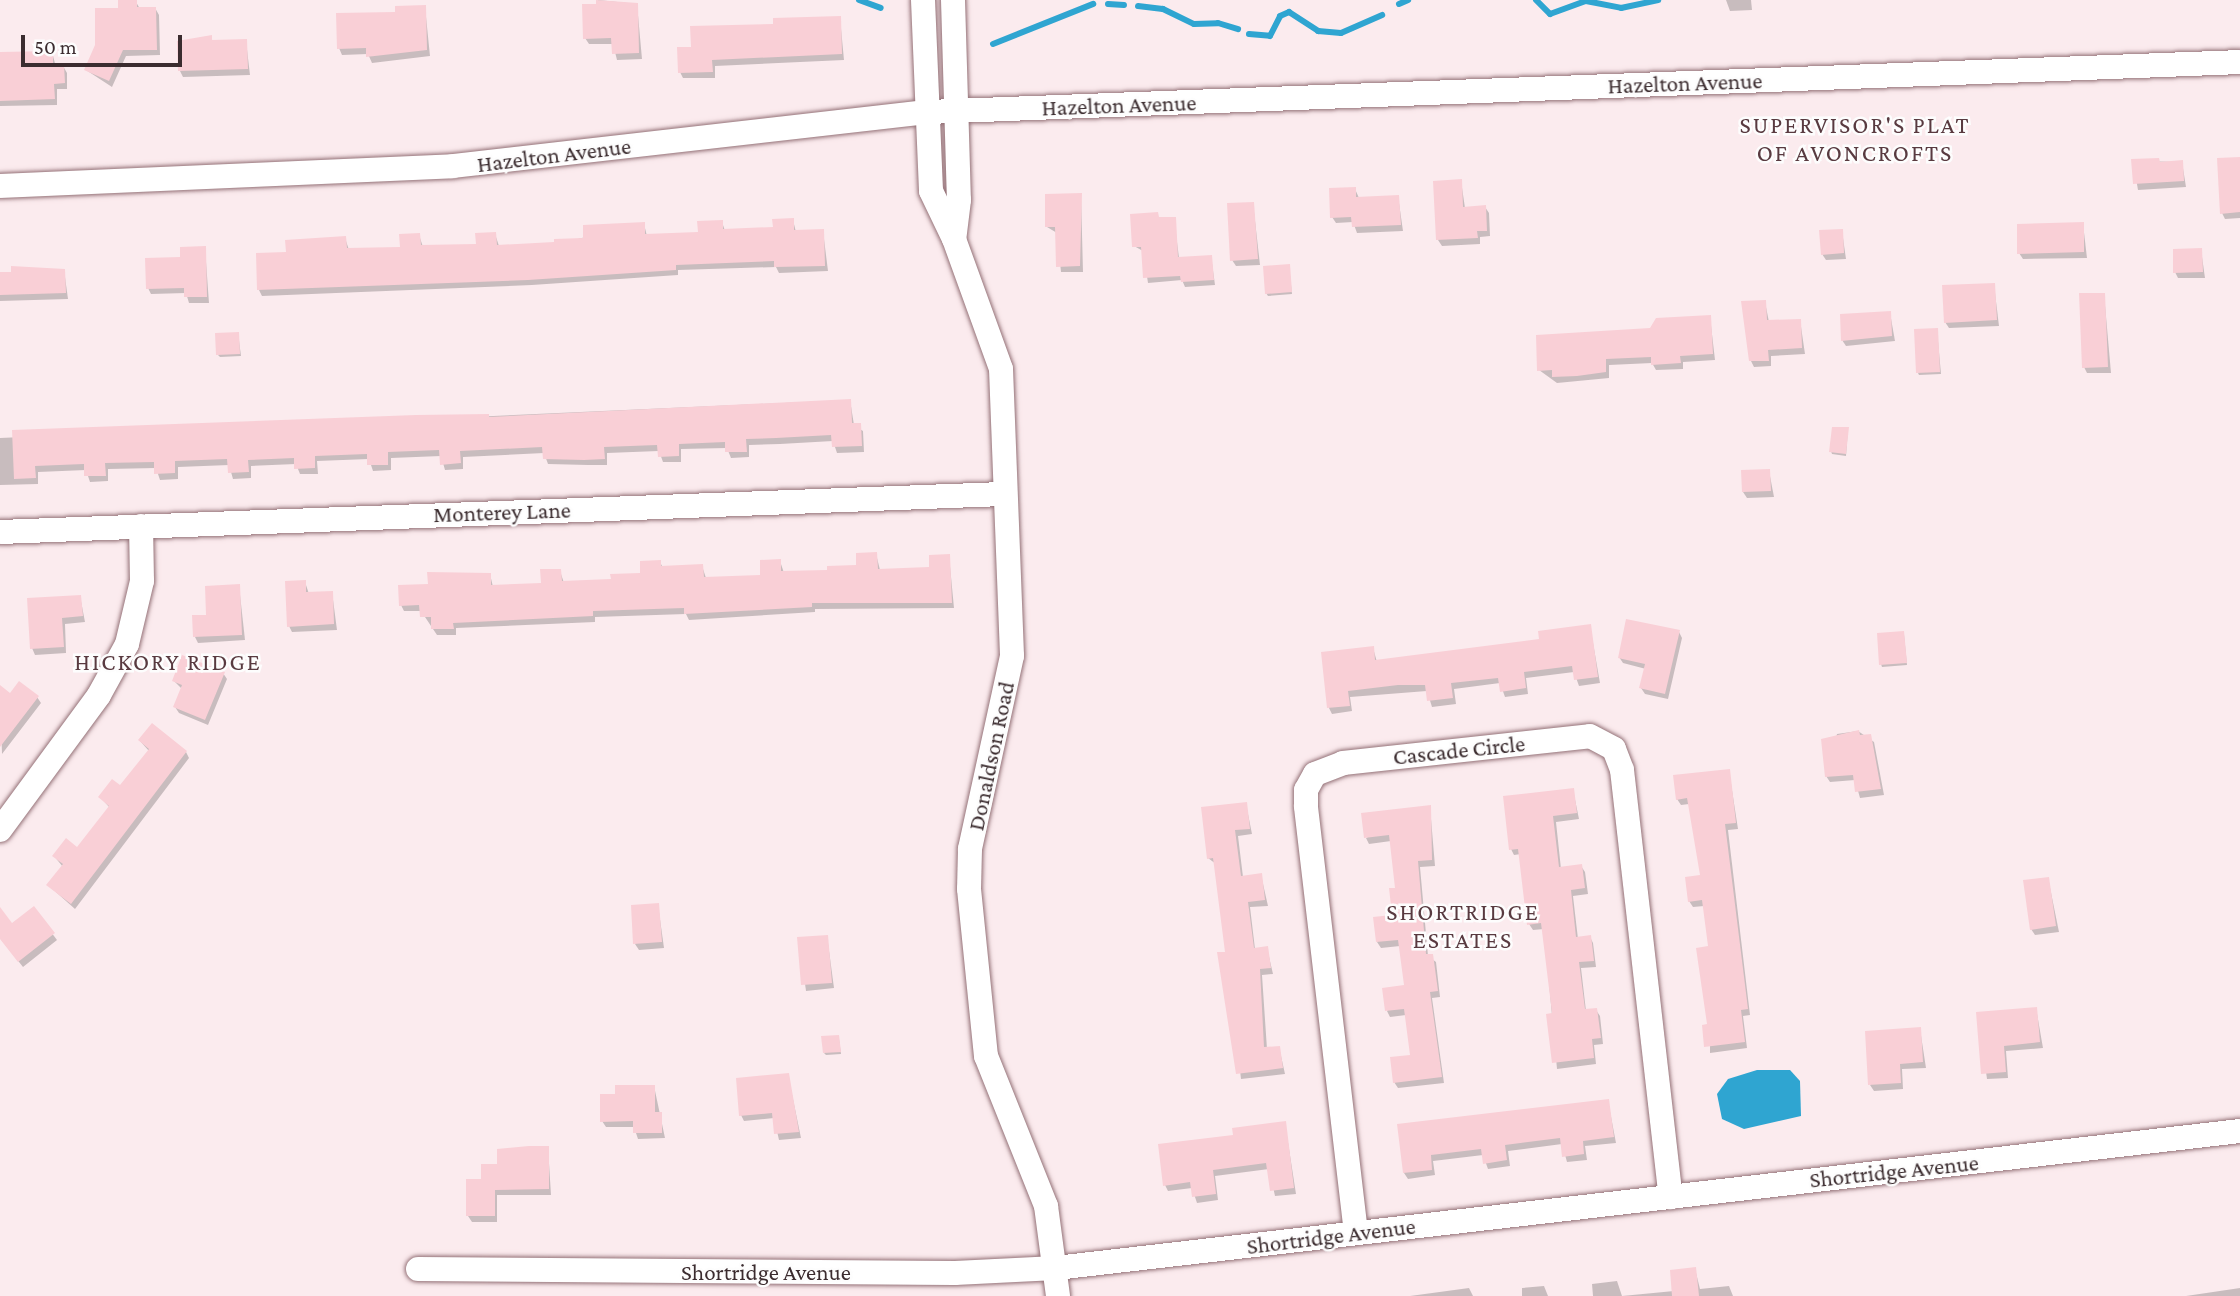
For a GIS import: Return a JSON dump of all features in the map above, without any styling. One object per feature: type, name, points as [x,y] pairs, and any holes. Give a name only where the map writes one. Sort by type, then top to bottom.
[{"type":"street","name":"Donaldson Road","points":[[923,0],[931,191],[954,240],[1001,369],[1012,656],[970,849],[969,889],[986,1056],[1006,1114],[1035,1168],[1046,1206],[1058,1296]]},
{"type":"street","name":"Donaldson Road","points":[[953,0],[959,200],[954,240]]},
{"type":"street","name":"Hazelton Avenue","points":[[0,186],[453,166],[928,112],[2240,62]]},
{"type":"street","name":"Monterey Lane","points":[[0,532],[1004,494]]},
{"type":"street","points":[[0,830],[99,695],[127,644],[142,581],[141,526]]},
{"type":"street","name":"Cascade Circle","points":[[1356,1233],[1306,790],[1315,774],[1362,761],[1590,736],[1614,749],[1622,770],[1671,1197]]},
{"type":"street","name":"Shortridge Avenue","points":[[418,1269],[955,1273],[1056,1268],[2240,1131]]},
{"type":"water","points":[[1757,1070],[1790,1070],[1800,1081],[1801,1116],[1744,1129],[1722,1119],[1717,1094],[1728,1079]]},
{"type":"building","points":[[118,0],[137,0],[137,7],[156,7],[157,50],[123,50],[109,81],[84,70],[95,45],[95,8],[118,8]]},
{"type":"building","points":[[596,0],[638,3],[639,53],[612,54],[611,38],[583,39],[582,4],[596,4]]},
{"type":"building","points":[[426,5],[427,50],[366,57],[366,48],[337,49],[336,13],[395,12],[395,6]]},
{"type":"building","points":[[841,16],[842,54],[712,60],[713,72],[678,73],[677,47],[691,47],[690,26],[773,24],[773,18]]},
{"type":"building","points":[[212,35],[212,40],[247,39],[248,69],[178,71],[177,41]]},
{"type":"building","points":[[53,51],[53,65],[64,65],[65,83],[54,84],[55,99],[0,101],[0,52]]},
{"type":"building","points":[[2240,157],[2240,212],[2220,214],[2217,158]]},
{"type":"building","points":[[2159,158],[2160,162],[2183,160],[2184,181],[2133,184],[2131,159]]},
{"type":"building","points":[[1462,179],[1463,207],[1486,205],[1487,231],[1477,231],[1478,238],[1436,240],[1433,181]]},
{"type":"building","points":[[1356,187],[1356,197],[1399,195],[1401,225],[1352,227],[1351,217],[1330,218],[1329,188]]},
{"type":"building","points":[[1082,193],[1080,266],[1056,267],[1055,227],[1045,227],[1045,194]]},
{"type":"building","points":[[1254,202],[1258,259],[1230,261],[1227,203]]},
{"type":"building","points":[[1158,212],[1159,217],[1176,217],[1178,257],[1212,255],[1214,280],[1181,282],[1180,276],[1143,278],[1141,247],[1132,247],[1130,214]]},
{"type":"building","points":[[794,218],[794,230],[824,229],[825,266],[774,267],[774,261],[676,265],[676,270],[528,280],[257,290],[256,253],[286,252],[285,240],[346,236],[347,248],[400,247],[399,234],[420,233],[421,245],[476,244],[475,233],[496,232],[497,245],[583,238],[583,225],[645,222],[645,234],[698,232],[697,221],[723,220],[723,229],[773,227],[772,219]]},
{"type":"building","points":[[2084,222],[2084,252],[2017,254],[2017,224]]},
{"type":"building","points":[[1843,229],[1844,253],[1821,255],[1819,230]]},
{"type":"building","points":[[206,246],[207,297],[184,297],[184,288],[146,289],[145,258],[180,257],[180,247]]},
{"type":"building","points":[[2202,248],[2203,272],[2173,273],[2173,249]]},
{"type":"building","points":[[1290,264],[1292,292],[1265,294],[1263,266]]},
{"type":"building","points":[[11,266],[65,269],[66,293],[0,295],[0,272],[11,272]]},
{"type":"building","points":[[1995,283],[1997,320],[1944,323],[1942,285]]},
{"type":"building","points":[[2079,293],[2105,293],[2108,367],[2082,368]]},
{"type":"building","points":[[1766,300],[1767,320],[1801,319],[1802,348],[1768,350],[1769,361],[1749,361],[1741,301]]},
{"type":"building","points":[[1891,311],[1892,336],[1841,341],[1840,314]]},
{"type":"building","points":[[1711,315],[1713,354],[1680,356],[1681,363],[1651,365],[1651,357],[1606,359],[1606,372],[1577,376],[1552,377],[1552,370],[1537,371],[1536,335],[1650,328],[1656,318]]},
{"type":"building","points":[[1938,328],[1940,372],[1916,373],[1914,329]]},
{"type":"building","points":[[239,332],[240,354],[216,355],[215,333]]},
{"type":"building","points":[[851,399],[852,423],[861,423],[862,446],[832,447],[831,435],[746,439],[747,452],[725,452],[725,442],[679,444],[679,456],[658,457],[657,445],[604,447],[605,459],[584,460],[543,459],[542,447],[460,451],[461,463],[440,465],[439,450],[388,452],[388,465],[367,465],[367,454],[315,456],[315,468],[294,469],[294,458],[248,460],[249,472],[228,473],[227,459],[175,461],[175,473],[154,474],[154,462],[105,463],[106,476],[84,476],[84,464],[35,466],[36,478],[14,479],[12,430],[416,415],[489,414],[489,417]]},
{"type":"building","points":[[1832,427],[1849,427],[1846,454],[1829,452]]},
{"type":"building","points":[[1770,469],[1771,491],[1742,492],[1741,470]]},
{"type":"building","points":[[877,552],[878,569],[929,567],[929,555],[950,554],[952,603],[812,603],[812,607],[684,614],[684,608],[593,611],[593,616],[453,623],[454,629],[431,629],[431,617],[420,617],[419,605],[399,606],[398,585],[428,584],[427,572],[491,573],[491,585],[541,583],[540,569],[561,569],[562,581],[611,579],[610,574],[640,573],[640,561],[661,560],[661,566],[703,564],[704,577],[760,575],[760,560],[781,559],[781,571],[827,570],[827,566],[856,565],[856,553]]},
{"type":"building","points":[[306,580],[306,592],[333,591],[334,624],[287,627],[285,581]]},
{"type":"building","points":[[240,584],[242,635],[193,637],[192,615],[206,615],[205,586]]},
{"type":"building","points":[[81,595],[83,616],[62,618],[64,647],[30,649],[27,598]]},
{"type":"building","points":[[1626,619],[1680,630],[1665,694],[1639,688],[1645,664],[1618,658]]},
{"type":"building","points":[[1591,624],[1598,677],[1574,680],[1572,666],[1524,672],[1526,688],[1500,692],[1498,678],[1451,683],[1453,698],[1427,701],[1425,685],[1398,685],[1348,691],[1350,706],[1327,708],[1321,652],[1374,646],[1375,660],[1539,639],[1538,631]]},
{"type":"building","points":[[1904,631],[1907,663],[1879,665],[1877,633]]},
{"type":"building","points":[[182,655],[225,672],[205,720],[173,707],[182,685],[172,681]]},
{"type":"building","points":[[19,681],[39,696],[0,747],[0,685],[10,693]]},
{"type":"building","points":[[152,723],[187,751],[71,904],[46,885],[63,864],[52,856],[66,838],[77,847],[109,806],[98,797],[112,779],[120,785],[149,749],[138,740]]},
{"type":"building","points":[[1859,730],[1860,735],[1871,734],[1881,789],[1855,792],[1853,775],[1825,777],[1821,739]]},
{"type":"building","points":[[1730,769],[1736,823],[1725,824],[1748,1009],[1741,1010],[1745,1042],[1704,1047],[1702,1025],[1707,1024],[1696,948],[1708,946],[1702,900],[1688,902],[1685,877],[1700,875],[1687,798],[1676,800],[1673,775]]},
{"type":"building","points":[[1574,788],[1577,813],[1553,816],[1559,867],[1582,864],[1585,888],[1571,890],[1576,937],[1591,935],[1594,961],[1579,962],[1585,1009],[1597,1008],[1601,1038],[1592,1039],[1594,1058],[1552,1063],[1546,1014],[1552,1013],[1541,923],[1527,925],[1518,849],[1509,850],[1503,796]]},
{"type":"building","points":[[1247,802],[1250,829],[1235,830],[1241,876],[1262,873],[1265,900],[1248,902],[1254,948],[1268,946],[1271,968],[1260,969],[1264,1047],[1280,1046],[1283,1068],[1236,1074],[1217,952],[1225,952],[1213,858],[1207,859],[1201,807]]},
{"type":"building","points":[[1431,805],[1432,860],[1418,861],[1426,954],[1433,954],[1438,991],[1430,992],[1442,1077],[1393,1083],[1390,1057],[1410,1055],[1404,1009],[1385,1011],[1382,988],[1404,985],[1398,940],[1376,942],[1373,917],[1392,915],[1389,888],[1395,888],[1389,835],[1364,838],[1361,813]]},
{"type":"building","points":[[2049,877],[2056,926],[2030,930],[2023,880]]},
{"type":"building","points":[[659,903],[662,942],[633,944],[631,905]]},
{"type":"building","points":[[34,906],[55,933],[18,962],[0,939],[0,907],[12,923]]},
{"type":"building","points":[[828,935],[832,983],[801,985],[797,937]]},
{"type":"building","points":[[2037,1007],[2040,1042],[2004,1046],[2006,1072],[1981,1074],[1976,1012]]},
{"type":"building","points":[[1921,1027],[1923,1062],[1900,1064],[1901,1083],[1868,1085],[1865,1031]]},
{"type":"building","points":[[839,1035],[841,1052],[823,1053],[821,1036]]},
{"type":"building","points":[[789,1073],[799,1132],[774,1134],[772,1113],[739,1116],[736,1078]]},
{"type":"building","points":[[615,1085],[655,1085],[655,1112],[662,1112],[662,1133],[633,1133],[633,1121],[600,1122],[600,1094],[615,1094]]},
{"type":"building","points":[[1609,1099],[1614,1137],[1583,1141],[1584,1154],[1562,1157],[1560,1138],[1505,1145],[1507,1160],[1483,1164],[1481,1149],[1431,1155],[1432,1170],[1403,1173],[1397,1124]]},
{"type":"building","points":[[1286,1121],[1294,1188],[1270,1191],[1266,1163],[1213,1170],[1216,1194],[1192,1197],[1190,1182],[1163,1186],[1158,1144],[1233,1135],[1232,1128]]},
{"type":"building","points":[[549,1146],[549,1189],[495,1190],[495,1216],[466,1216],[466,1179],[481,1179],[481,1164],[497,1164],[497,1149]]},
{"type":"building","points":[[1696,1267],[1699,1296],[1672,1296],[1670,1270]]},
{"type":"waterway","points":[[859,0],[881,8]]},
{"type":"waterway","points":[[1399,4],[1408,0]]},
{"type":"waterway","points":[[1536,0],[1550,14],[1586,1],[1621,8],[1658,0]]},
{"type":"waterway","points":[[993,44],[1093,4]]},
{"type":"waterway","points":[[1108,4],[1124,5]]},
{"type":"waterway","points":[[1138,6],[1163,9],[1194,24],[1218,23],[1238,29]]},
{"type":"waterway","points":[[1249,34],[1270,36],[1280,16],[1289,12],[1318,31],[1341,33],[1382,15]]},
{"type":"district","name":"SUPERVISOR'S PLAT OF AVONCROFTS","points":[[1855,139]]},
{"type":"district","name":"HICKORY RIDGE","points":[[168,662]]},
{"type":"district","name":"SHORTRIDGE ESTATES","points":[[1463,926]]}]
